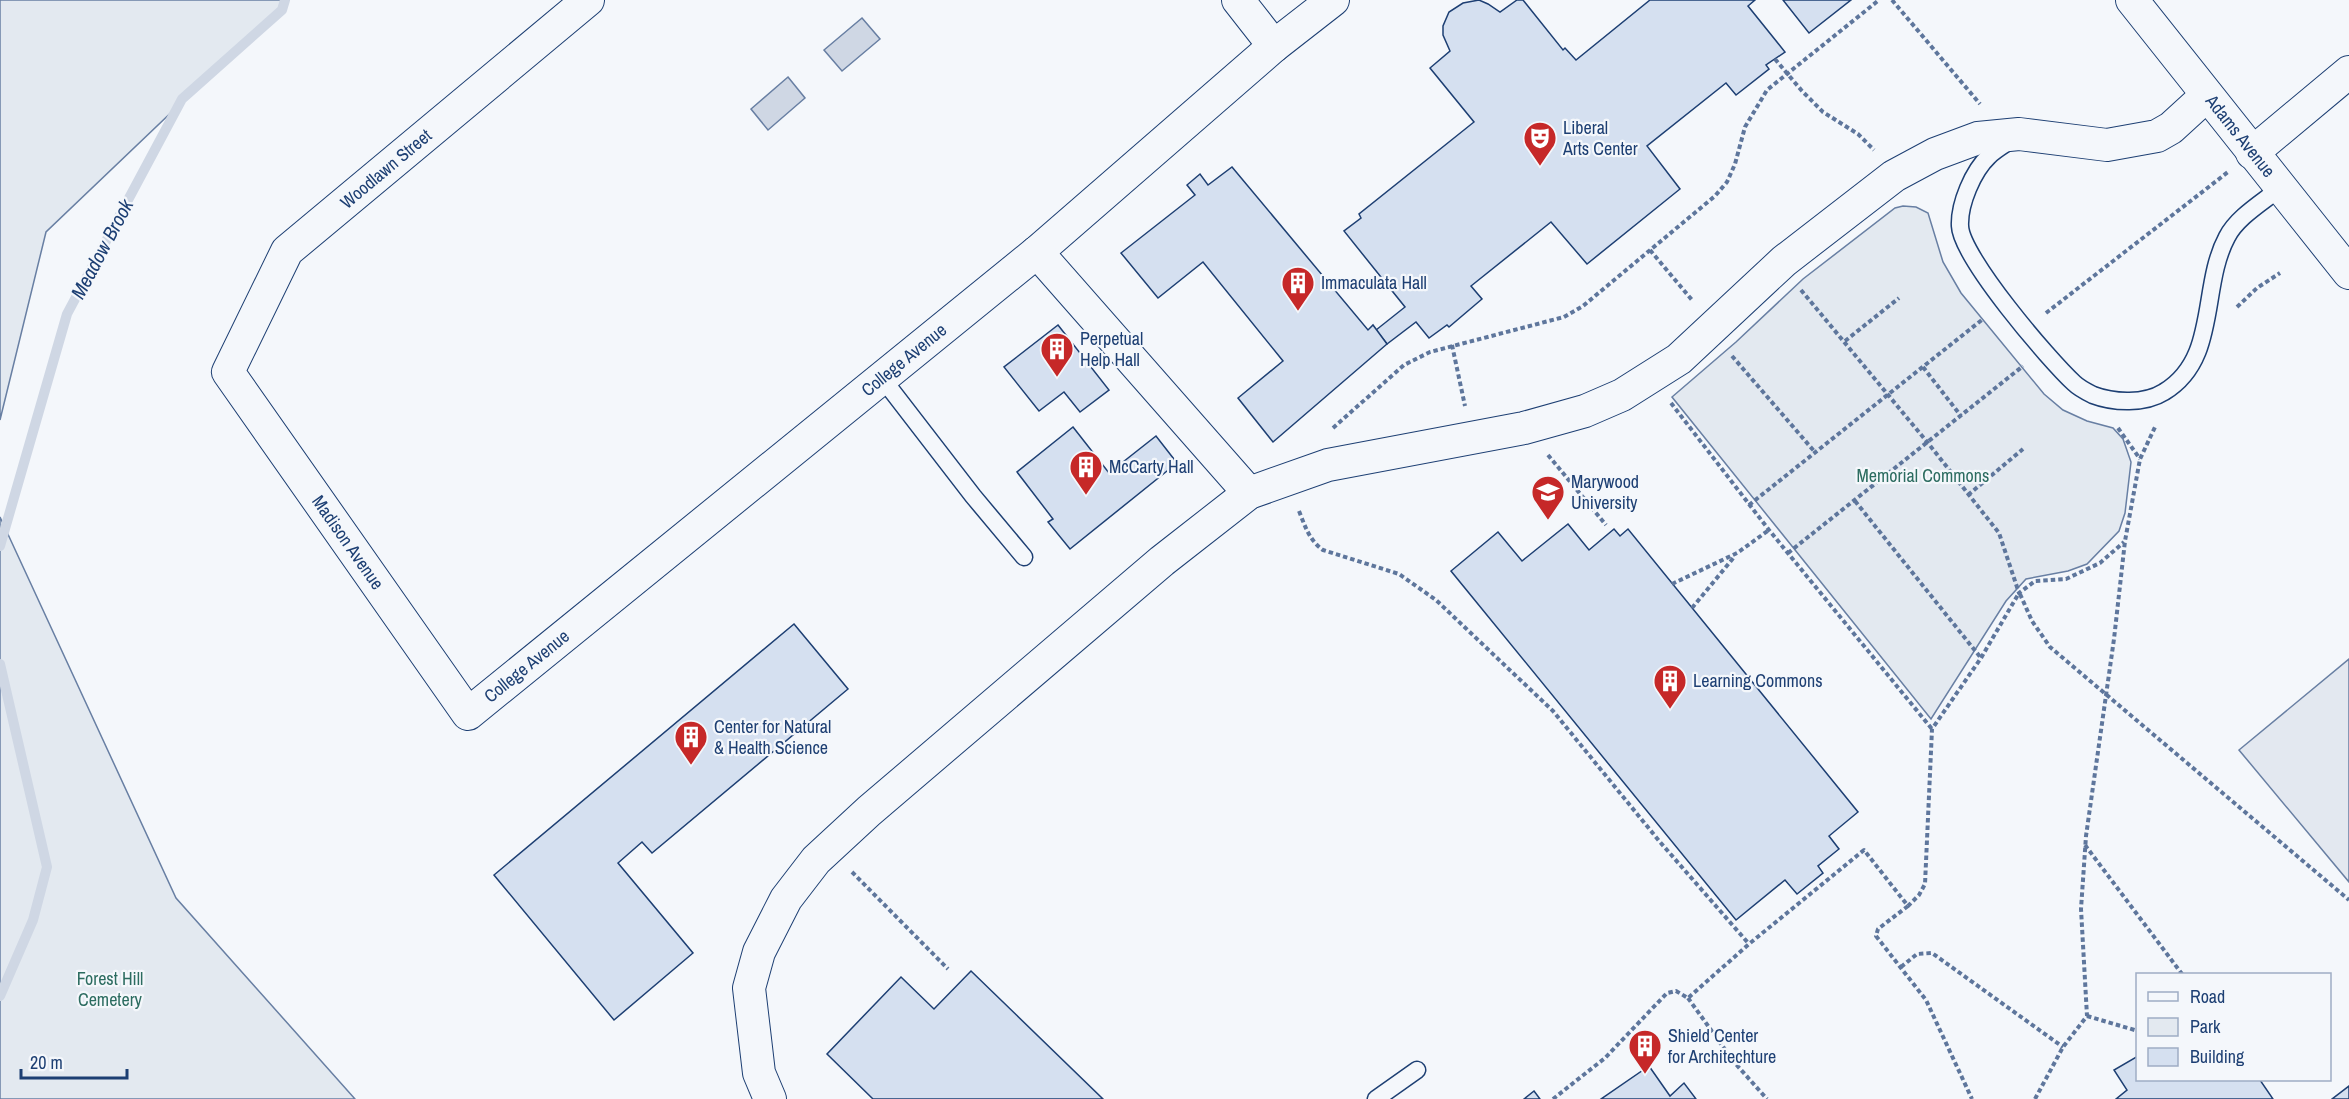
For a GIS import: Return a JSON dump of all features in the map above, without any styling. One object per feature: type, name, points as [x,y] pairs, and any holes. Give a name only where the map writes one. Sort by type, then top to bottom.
[{"type":"street","name":"Woodlawn Street","points":[[228,372],[287,251],[588,0]]},
{"type":"street","points":[[1238,0],[1274,46]]},
{"type":"street","name":"College Avenue","points":[[468,714],[1037,252],[1274,46],[1333,0]]},
{"type":"street","name":"Adams Avenue","points":[[2132,0],[2206,96],[2349,273]]},
{"type":"street","points":[[2252,153],[2349,72]]},
{"type":"street","points":[[770,1099],[759,1073],[749,988],[759,952],[786,899],[828,849],[869,811],[1162,561],[1249,493],[1328,465],[1524,428],[1585,411],[1622,395],[1679,359],[1784,261],[1894,176],[1935,154],[1977,138],[2019,134],[2107,145],[2157,136],[2171,128],[2206,96]]},
{"type":"street","points":[[1037,252],[1249,493]]},
{"type":"street","name":"Madison Avenue","points":[[228,372],[468,714]]},
{"type":"lane","points":[[2019,134],[1987,157],[1970,183],[1962,208],[1960,228],[1964,242],[1975,262],[2026,328],[2075,384],[2093,395],[2112,400],[2147,399],[2163,393],[2191,368],[2202,343],[2220,250],[2228,234],[2248,213],[2280,188]]},
{"type":"lane","points":[[882,378],[973,496],[1024,557]]},
{"type":"lane","points":[[1376,1099],[1417,1070]]},
{"type":"path","points":[[1333,429],[1404,365],[1430,352],[1564,317],[1583,306],[1715,196],[1727,182],[1735,164],[1745,127],[1767,90],[1879,0]]},
{"type":"path","points":[[1892,0],[1981,105]]},
{"type":"path","points":[[1788,553],[2028,362],[2010,340],[2252,153]]},
{"type":"path","points":[[1650,250],[1694,302]]},
{"type":"path","points":[[2235,309],[2258,288],[2280,273]]},
{"type":"path","points":[[1800,288],[1928,443],[1998,534],[2019,593],[2032,621],[2050,647],[2349,900]]},
{"type":"path","points":[[1845,341],[1899,298]]},
{"type":"path","points":[[1749,504],[1923,368],[1988,314]]},
{"type":"path","points":[[1452,345],[1466,412]]},
{"type":"path","points":[[1725,348],[1814,451]]},
{"type":"path","points":[[1923,368],[1961,416]]},
{"type":"path","points":[[1666,397],[1768,530],[1932,729]]},
{"type":"path","points":[[2035,1099],[2063,1047],[2087,1016],[2081,909],[2085,844],[2114,639],[2124,541],[2140,459],[2149,436],[2161,417]]},
{"type":"path","points":[[2115,423],[2140,459]]},
{"type":"path","points":[[1543,449],[1606,525]]},
{"type":"path","points":[[1968,495],[2023,449]]},
{"type":"path","points":[[1855,501],[1981,658]]},
{"type":"path","points":[[1296,502],[1306,530],[1315,544],[1323,550],[1399,574],[1436,600],[1553,711],[1660,842],[1749,944]]},
{"type":"path","points":[[1672,584],[1737,553],[1768,530]]},
{"type":"path","points":[[1972,1099],[1926,1000],[1876,936],[1878,929],[1919,896],[1925,884],[1932,729],[1981,658],[2019,593],[2035,581],[2066,579],[2100,563],[2124,541]]},
{"type":"path","points":[[1692,608],[1737,553]]},
{"type":"path","points":[[2085,844],[2181,973]]},
{"type":"path","points":[[828,849],[948,969]]},
{"type":"path","points":[[1688,998],[1749,944],[1864,850],[1908,906]]},
{"type":"path","points":[[1901,966],[1917,954],[1932,953],[2063,1047]]},
{"type":"path","points":[[1553,1099],[1605,1058],[1667,993],[1676,991],[1688,998],[1734,1062],[1767,1099]]},
{"type":"path","points":[[2087,1016],[2136,1030]]},
{"type":"green space","points":[[0,0],[289,0],[46,232],[0,420]]},
{"type":"green space","name":"Memorial Commons","points":[[1916,207],[1928,213],[1943,262],[1961,293],[2044,394],[2063,410],[2087,421],[2113,428],[2123,439],[2131,462],[2125,513],[2119,531],[2087,564],[2068,571],[2026,579],[2006,601],[1931,719],[1672,397],[1736,342],[1803,279],[1895,208]]},
{"type":"green space","name":"Forest Hill Cemetery","points":[[0,517],[176,898],[355,1099],[0,1099]]},
{"type":"shaded area","points":[[862,18],[880,39],[842,71],[824,50]]},
{"type":"shaded area","points":[[788,77],[805,98],[768,130],[751,109]]},
{"type":"shaded area","points":[[2349,659],[2349,882],[2239,750]]},
{"type":"building","name":"Liberal Arts Center","points":[[1479,0],[1500,12],[1517,0],[1523,0],[1563,50],[1565,48],[1576,60],[1650,0],[1755,0],[1748,6],[1785,52],[1766,65],[1769,69],[1736,95],[1726,83],[1647,146],[1680,189],[1587,264],[1551,222],[1471,286],[1482,299],[1449,327],[1447,325],[1429,338],[1416,322],[1387,344],[1376,330],[1405,307],[1344,231],[1361,218],[1359,214],[1474,122],[1430,68],[1450,51],[1443,35],[1443,26],[1449,12],[1463,3]]},
{"type":"building","points":[[1783,0],[1851,0],[1809,33]]},
{"type":"building","name":"Immaculata Hall","points":[[1232,167],[1368,330],[1373,325],[1387,344],[1273,442],[1238,398],[1283,361],[1203,262],[1158,298],[1121,253],[1195,195],[1187,185],[1200,174],[1208,185]]},
{"type":"building","name":"Perpetual Help Hall","points":[[1058,325],[1109,390],[1080,412],[1064,392],[1039,411],[1004,367]]},
{"type":"building","name":"McCarty Hall","points":[[1073,427],[1109,473],[1156,436],[1177,463],[1070,549],[1048,522],[1053,519],[1017,472]]},
{"type":"building","name":"Learning Commons","points":[[1568,524],[1589,550],[1614,529],[1620,536],[1628,529],[1858,812],[1829,836],[1839,849],[1818,866],[1823,873],[1797,894],[1785,880],[1736,920],[1451,571],[1498,532],[1522,561]]},
{"type":"building","name":"Center for Natural & Health Science","points":[[794,624],[848,689],[652,853],[642,842],[618,863],[693,953],[614,1020],[494,875]]},
{"type":"building","points":[[971,971],[1103,1099],[873,1099],[827,1054],[901,977],[934,1009]]},
{"type":"building","points":[[2136,1057],[2136,1081],[2261,1081],[2273,1099],[2116,1099],[2127,1090],[2114,1070]]},
{"type":"building","name":"Shield Center for Architechture","points":[[1649,1066],[1670,1096],[1684,1083],[1696,1099],[1601,1099]]},
{"type":"building","points":[[2349,1086],[2349,1099],[2332,1099]]},
{"type":"building","points":[[1534,1091],[1540,1099],[1524,1099]]},
{"type":"waterway","name":"Meadow Brook","points":[[0,546],[67,314],[182,99],[282,10],[285,0]]},
{"type":"waterway","name":"Meadow Brook","points":[[0,664],[47,867],[33,920],[0,996]]},
{"type":"place","name":"Liberal Arts Center","points":[[1540,167]]},
{"type":"place","name":"Immaculata Hall","points":[[1298,312]]},
{"type":"place","name":"Perpetual Help Hall","points":[[1057,378]]},
{"type":"place","name":"McCarty Hall","points":[[1086,496]]},
{"type":"place","name":"Marywood University","points":[[1548,521]]},
{"type":"place","name":"Learning Commons","points":[[1670,710]]},
{"type":"place","name":"Center for Natural & Health Science","points":[[691,766]]},
{"type":"place","name":"Shield Center for Architechture","points":[[1645,1075]]}]
